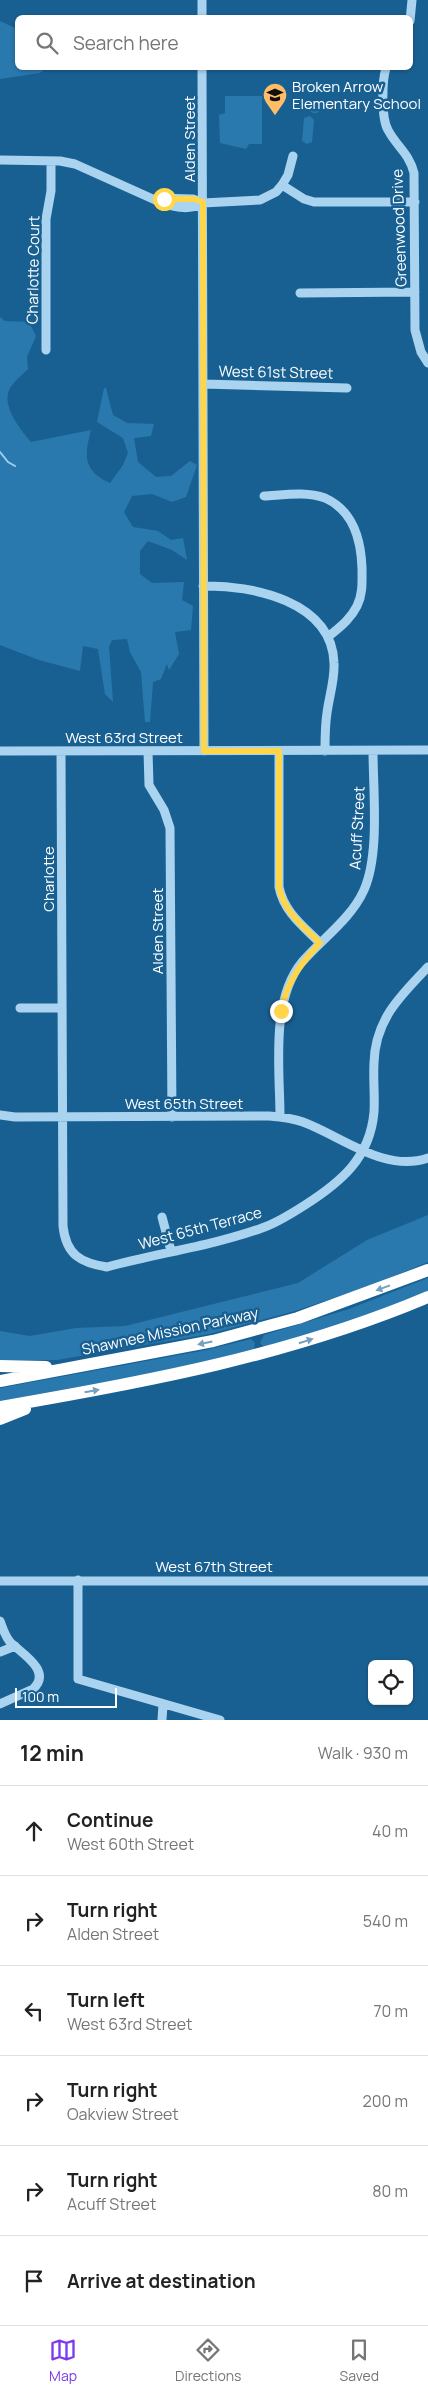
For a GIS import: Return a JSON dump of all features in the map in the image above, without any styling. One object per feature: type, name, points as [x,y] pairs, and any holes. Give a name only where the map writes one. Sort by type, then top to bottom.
[{"type":"highway","name":"Shawnee Mission Parkway","points":[[0,1381],[165,1352],[252,1331],[343,1303],[428,1270]]},
{"type":"highway","points":[[0,1408],[198,1370],[295,1345],[383,1316],[428,1297]]},
{"type":"highway","points":[[0,1366],[74,1368]]},
{"type":"highway","points":[[0,1419],[48,1399]]},
{"type":"street","points":[[202,0],[202,15]]},
{"type":"street","points":[[410,15],[412,0]]},
{"type":"street","name":"Alden Street","points":[[202,70],[204,751]]},
{"type":"street","name":"Greenwood Drive","points":[[386,70],[384,116],[387,129],[411,162],[414,173],[417,342],[428,363]]},
{"type":"street","points":[[0,160],[51,161],[75,164],[147,196],[194,199],[203,202],[260,200],[276,192],[288,175],[293,156]]},
{"type":"street","name":"Charlotte Court","points":[[46,350],[46,219],[51,191],[51,161]]},
{"type":"street","points":[[282,185],[304,199],[314,202],[415,202]]},
{"type":"street","points":[[300,293],[415,292]]},
{"type":"street","name":"West 61st Street","points":[[204,384],[346,388]]},
{"type":"street","points":[[264,496],[300,494],[326,499],[345,514],[354,525],[361,548],[362,582],[360,598],[350,617],[328,636]]},
{"type":"street","points":[[203,586],[238,587],[261,591],[306,612],[323,628],[328,636],[334,662],[325,723],[325,751]]},
{"type":"street","name":"West 63rd Street","points":[[0,751],[428,750]]},
{"type":"street","name":"Charlotte","points":[[61,751],[63,1226],[67,1244],[72,1252]]},
{"type":"street","name":"Alden Street","points":[[148,751],[149,785],[164,810],[170,828],[172,1116]]},
{"type":"street","points":[[279,751],[279,887],[281,897],[292,914],[320,943]]},
{"type":"street","name":"Acuff Street","points":[[280,1117],[280,1029],[284,996],[299,966],[353,909],[369,875],[373,845],[372,751]]},
{"type":"street","points":[[426,972],[397,998],[383,1021],[375,1051],[372,1125],[363,1149],[392,1161],[414,1161],[428,1158]]},
{"type":"street","points":[[20,1008],[62,1008]]},
{"type":"street","name":"West 65th Street","points":[[0,1115],[63,1117],[280,1117],[301,1122],[363,1149]]},
{"type":"street","name":"West 65th Terrace","points":[[72,1252],[91,1264],[107,1267],[262,1228],[277,1222],[339,1182],[356,1162],[363,1149]]},
{"type":"street","points":[[162,1217],[171,1251]]},
{"type":"street","points":[[78,1580],[78,1679],[220,1720]]},
{"type":"street","name":"West 67th Street","points":[[0,1582],[78,1580],[428,1581]]},
{"type":"street","points":[[0,1621],[5,1635],[14,1646],[37,1666],[37,1685],[0,1704]]},
{"type":"street","points":[[0,1652],[14,1646]]},
{"type":"street","points":[[162,1704],[162,1720]]},
{"type":"shaded area","points":[[0,21],[15,28],[15,70],[44,70],[40,73],[0,79]]},
{"type":"shaded area","points":[[225,96],[262,96],[262,144],[249,144],[246,149],[220,143],[219,115],[225,113]]},
{"type":"shaded area","points":[[312,99],[318,99],[322,106],[318,113],[312,113],[308,109],[308,103]]},
{"type":"shaded area","points":[[310,116],[314,120],[312,142],[307,144],[302,141],[304,118]]},
{"type":"shaded area","points":[[0,317],[5,321],[29,322],[36,336],[27,357],[28,369],[13,384],[7,397],[13,418],[31,442],[91,430],[87,448],[90,468],[110,483],[123,465],[128,453],[123,438],[97,422],[104,388],[106,388],[113,415],[127,423],[154,424],[151,436],[134,438],[138,462],[156,477],[171,476],[190,461],[197,465],[186,497],[172,502],[152,494],[132,496],[124,512],[133,527],[158,531],[171,540],[183,538],[187,560],[172,550],[148,541],[140,551],[140,574],[152,583],[184,582],[182,600],[193,606],[191,630],[175,632],[179,654],[169,670],[167,664],[161,679],[153,682],[150,722],[145,722],[141,672],[130,652],[127,639],[112,640],[109,647],[113,702],[105,694],[98,649],[83,646],[80,671],[39,660],[0,645]]},
{"type":"shaded area","points":[[428,1215],[428,1262],[375,1284],[295,1311],[209,1334],[57,1360],[0,1360],[0,1331],[30,1336],[76,1328],[125,1326],[298,1283],[367,1240]]},
{"type":"shaded area","points":[[428,1278],[428,1291],[352,1321],[265,1348],[260,1343],[264,1335],[349,1309]]},
{"type":"shaded area","points":[[251,1339],[255,1343],[254,1350],[161,1372],[0,1401],[0,1388],[206,1350]]},
{"type":"waterway","points":[[0,452],[8,462],[15,466]]},
{"type":"place","name":"Broken Arrow Elementary School","points":[[275,116]]},
{"type":"route","points":[[164,199],[194,199],[203,202],[204,384],[202,558],[204,751],[279,751],[279,887],[281,897],[285,906],[320,943],[299,966],[290,981],[281,1011]]}]
